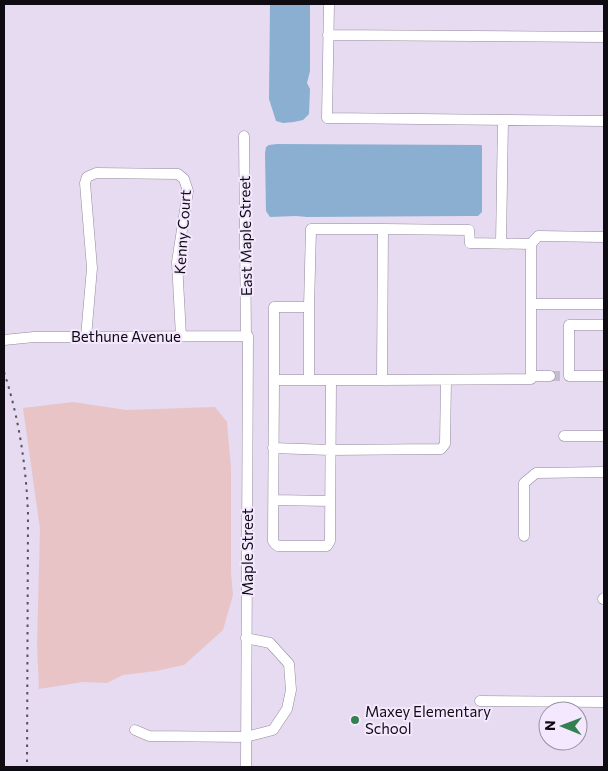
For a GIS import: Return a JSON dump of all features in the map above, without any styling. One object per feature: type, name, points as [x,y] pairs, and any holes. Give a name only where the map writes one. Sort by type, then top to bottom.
[{"type":"street","points":[[329,4],[327,118],[604,121]]},
{"type":"street","points":[[328,35],[604,36]]},
{"type":"street","points":[[501,243],[503,120]]},
{"type":"street","name":"East Maple Street","points":[[244,136],[247,336]]},
{"type":"street","name":"Kenny Court","points":[[86,336],[92,268],[85,183],[87,177],[96,172],[178,174],[184,179],[188,191],[177,262],[181,336]]},
{"type":"street","points":[[309,380],[311,229],[469,230],[470,242],[531,244]]},
{"type":"street","points":[[382,229],[382,380]]},
{"type":"street","points":[[274,380],[531,380],[531,244],[538,236],[604,237]]},
{"type":"street","points":[[531,304],[604,304]]},
{"type":"street","points":[[310,307],[274,307],[274,541],[278,546],[326,546],[330,541],[331,380]]},
{"type":"street","points":[[560,376],[570,325],[604,326]]},
{"type":"street","name":"Bethune Avenue","points":[[4,340],[34,337],[86,336],[247,336]]},
{"type":"street","name":"Maple Street","points":[[246,767],[247,336]]},
{"type":"street","points":[[531,376],[604,376]]},
{"type":"street","points":[[273,448],[330,450],[444,447],[446,380]]},
{"type":"street","points":[[564,436],[604,436]]},
{"type":"street","points":[[524,536],[524,483],[536,474],[604,472]]},
{"type":"street","points":[[274,500],[330,501]]},
{"type":"street","points":[[135,730],[149,736],[246,737],[273,730],[287,709],[291,690],[289,664],[270,642],[246,638]]},
{"type":"street","points":[[480,702],[604,702]]},
{"type":"shaded area","points":[[73,402],[126,410],[215,407],[227,422],[231,468],[231,573],[233,595],[223,630],[184,665],[123,675],[107,683],[83,682],[39,689],[37,646],[40,529],[23,408]]},
{"type":"water","points":[[270,4],[310,4],[310,71],[307,83],[310,89],[309,114],[303,120],[283,123],[276,121],[269,99]]},
{"type":"water","points":[[277,144],[481,145],[482,212],[478,216],[270,217],[266,211],[265,153],[266,147]]},
{"type":"tunnel","points":[[550,376],[561,376]]},
{"type":"railway","points":[[4,372],[18,424],[27,496],[27,767]]},
{"type":"place","name":"Maxey Elementary School","points":[[355,720]]}]
